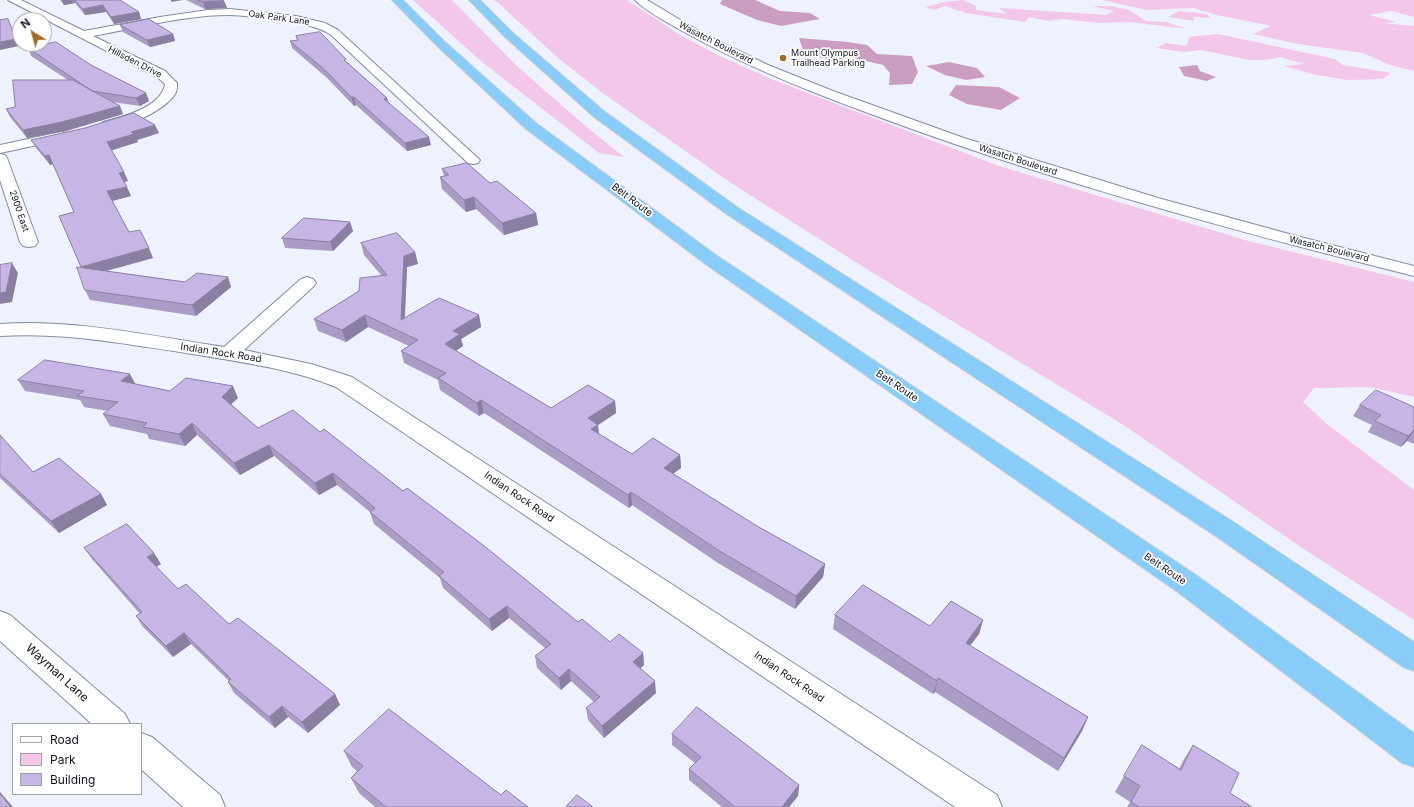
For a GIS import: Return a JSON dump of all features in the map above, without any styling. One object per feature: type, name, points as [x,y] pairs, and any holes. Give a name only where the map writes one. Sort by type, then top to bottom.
[{"type":"highway","name":"Belt Route","points":[[397,0],[439,42],[532,126],[704,254],[1189,586],[1414,752]]},
{"type":"highway","points":[[474,0],[509,35],[599,114],[731,210],[1220,526],[1414,658]]},
{"type":"street","name":"Wasatch Boulevard","points":[[640,0],[689,30],[754,63],[811,87],[928,130],[1064,175],[1170,206],[1414,271]]},
{"type":"street","points":[[0,3],[14,1]]},
{"type":"street","name":"Hillsden Drive","points":[[14,1],[161,74],[171,84],[170,92],[155,106],[134,116],[96,128]]},
{"type":"street","name":"Oak Park Lane","points":[[82,35],[154,21],[223,12],[289,18],[321,25],[334,32],[473,160]]},
{"type":"street","points":[[0,149],[74,134]]},
{"type":"street","name":"2900 East","points":[[0,158],[29,242]]},
{"type":"street","points":[[228,354],[307,283]]},
{"type":"street","name":"Indian Rock Road","points":[[0,330],[26,328],[79,331],[228,354],[314,371],[344,382],[985,807]]},
{"type":"street","name":"Wayman Lane","points":[[0,623],[113,723]]},
{"type":"street","points":[[142,749],[208,807]]},
{"type":"green space","points":[[413,0],[452,0],[519,68],[624,157],[599,153],[482,62]]},
{"type":"green space","points":[[495,0],[627,0],[677,33],[718,55],[771,79],[999,166],[1245,240],[1414,282],[1414,397],[1370,387],[1314,388],[1303,402],[1327,424],[1414,490],[1414,620],[1302,548],[1125,426],[873,273],[731,183],[604,94],[558,58]]},
{"type":"green space","points":[[963,0],[976,6],[976,10],[1007,14],[999,8],[1106,15],[1114,11],[1092,6],[1111,6],[1129,10],[1146,21],[1166,22],[1187,29],[1131,22],[1098,23],[1063,19],[1048,21],[1029,17],[1025,22],[966,13],[945,6],[935,10],[925,7],[944,2]]},
{"type":"green space","points":[[1102,0],[1414,0],[1414,17],[1391,11],[1369,15],[1397,22],[1384,23],[1414,26],[1414,71],[1390,65],[1363,53],[1298,44],[1253,34],[1271,26],[1217,15],[1194,8],[1147,10]]},
{"type":"green space","points":[[1179,11],[1206,14],[1212,18],[1193,17],[1194,21],[1168,17]]},
{"type":"green space","points":[[1218,34],[1335,59],[1343,65],[1391,73],[1383,79],[1348,80],[1316,75],[1284,66],[1304,64],[1280,57],[1266,60],[1248,60],[1201,50],[1184,52],[1156,48],[1166,43],[1187,46],[1189,37]]},
{"type":"shaded area","points":[[722,0],[755,0],[780,11],[810,13],[820,19],[781,26],[757,20],[720,4]]},
{"type":"shaded area","points":[[799,38],[867,45],[877,54],[912,56],[918,72],[912,84],[889,85],[890,73],[883,65],[849,57],[851,63],[807,55]]},
{"type":"shaded area","points":[[949,62],[977,68],[985,77],[966,80],[945,75],[926,66]]},
{"type":"shaded area","points":[[1197,65],[1200,71],[1216,77],[1207,81],[1184,76],[1179,67]]},
{"type":"shaded area","points":[[956,85],[999,87],[1020,98],[1001,110],[967,104],[949,95]]},
{"type":"building","points":[[75,0],[120,0],[139,12],[111,17],[103,5],[83,9]]},
{"type":"building","points":[[198,0],[223,0],[224,1],[203,2]]},
{"type":"building","points":[[8,19],[12,29],[12,40],[0,42],[0,20]]},
{"type":"building","points":[[149,19],[173,34],[147,40],[120,25]]},
{"type":"building","points":[[320,32],[346,59],[344,60],[387,98],[384,99],[429,137],[405,143],[354,97],[351,97],[325,70],[290,41],[298,40],[296,36]]},
{"type":"building","points":[[56,42],[91,65],[146,93],[136,98],[92,91],[34,52],[52,52],[52,43]]},
{"type":"building","points":[[13,80],[73,80],[120,106],[62,122],[23,130],[6,109],[15,107]]},
{"type":"building","points":[[134,113],[155,125],[131,132],[134,134],[107,142],[124,172],[119,173],[127,187],[107,191],[129,232],[140,230],[149,248],[81,267],[59,216],[74,212],[49,155],[45,156],[31,140],[85,128]]},
{"type":"building","points":[[467,163],[490,183],[497,181],[536,213],[502,223],[474,197],[464,200],[440,177],[449,175],[442,169]]},
{"type":"building","points":[[304,218],[350,222],[330,242],[282,238]]},
{"type":"building","points":[[397,233],[415,252],[404,256],[401,320],[439,298],[479,315],[453,331],[460,334],[445,344],[551,408],[588,385],[615,401],[588,418],[598,425],[591,429],[632,454],[653,438],[680,455],[664,468],[757,526],[825,564],[796,596],[718,550],[631,492],[628,495],[481,400],[477,403],[438,378],[446,373],[401,351],[418,340],[365,315],[342,330],[314,319],[359,291],[360,278],[387,275],[361,243]]},
{"type":"building","points":[[12,263],[6,292],[0,293],[0,265]]},
{"type":"building","points":[[77,267],[185,282],[197,273],[228,277],[192,305],[85,290]]},
{"type":"building","points":[[45,360],[130,374],[121,381],[170,391],[186,378],[233,386],[222,397],[258,428],[293,410],[320,432],[324,429],[403,491],[407,488],[483,545],[578,622],[582,619],[610,642],[619,634],[643,653],[633,662],[655,681],[602,726],[586,708],[600,697],[569,669],[559,678],[535,656],[551,644],[507,606],[489,619],[439,576],[444,572],[370,512],[375,508],[333,473],[315,483],[269,445],[234,463],[192,423],[179,434],[143,427],[147,423],[103,414],[118,402],[77,396],[84,391],[18,380]]},
{"type":"building","points":[[1376,390],[1414,407],[1414,430],[1408,436],[1375,421],[1381,415],[1360,405]]},
{"type":"building","points":[[0,435],[33,472],[59,458],[101,494],[51,521],[0,474]]},
{"type":"building","points":[[127,524],[154,553],[147,557],[178,589],[186,584],[229,624],[238,618],[335,694],[302,722],[282,706],[269,717],[228,682],[231,679],[184,633],[166,646],[136,616],[142,612],[84,548]]},
{"type":"building","points":[[863,585],[930,626],[951,601],[983,620],[966,643],[1088,717],[1064,758],[938,678],[937,681],[835,615]]},
{"type":"building","points":[[697,707],[799,785],[782,807],[735,807],[689,769],[701,757],[672,734]]},
{"type":"building","points":[[389,709],[501,795],[506,790],[528,807],[386,807],[351,778],[363,766],[344,751]]},
{"type":"building","points":[[1142,745],[1181,770],[1193,745],[1239,773],[1230,793],[1252,807],[1139,807],[1131,802],[1140,786],[1124,776]]},
{"type":"building","points":[[0,794],[11,807],[0,807]]},
{"type":"building","points":[[577,795],[593,807],[566,807]]},
{"type":"place","name":"Mount Olympus Trailhead Parking","points":[[783,58]]}]
